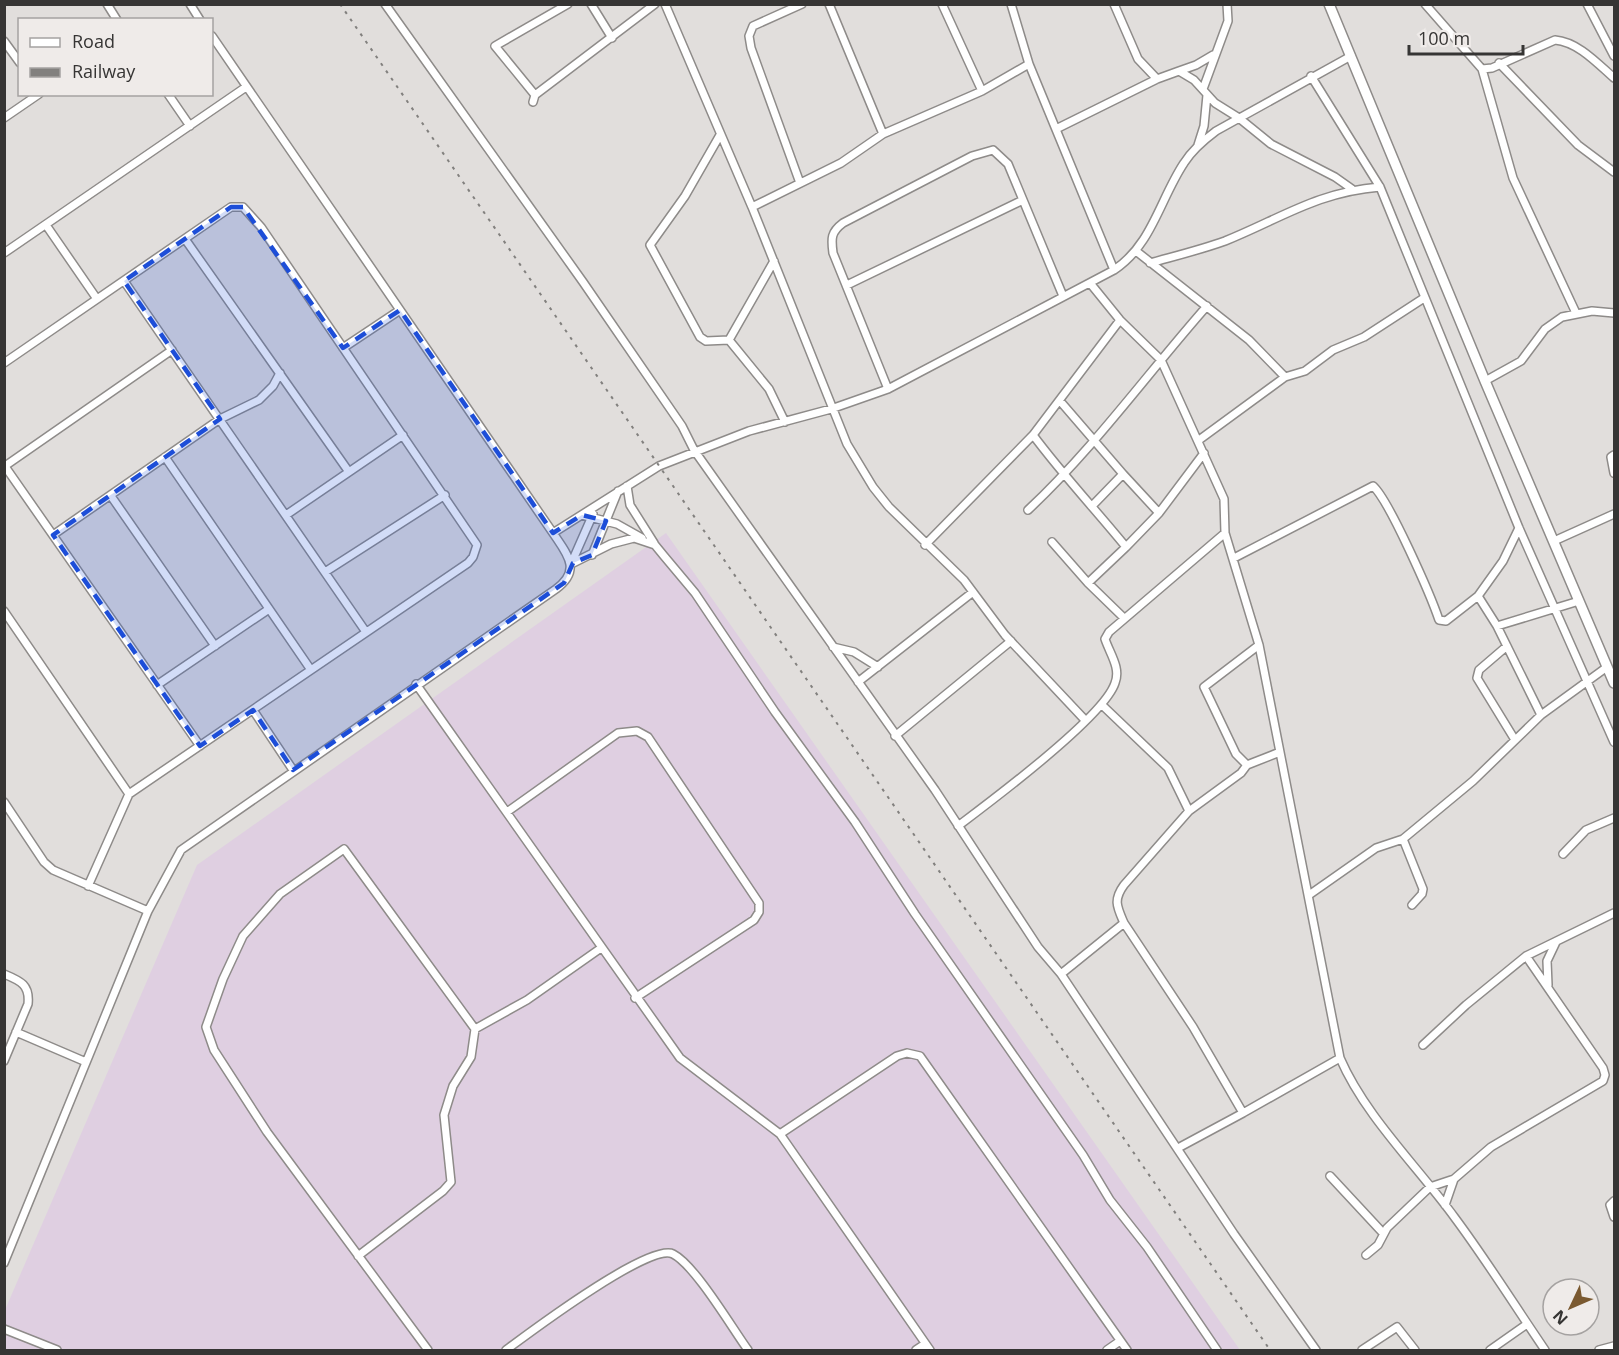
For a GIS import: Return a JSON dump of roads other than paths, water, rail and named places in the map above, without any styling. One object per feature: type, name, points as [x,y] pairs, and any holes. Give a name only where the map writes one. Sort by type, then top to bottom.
[{"type":"street","points":[[107,4],[116,18]]},
{"type":"street","points":[[190,4],[199,18]]},
{"type":"street","points":[[384,4],[583,282],[682,426],[694,450],[935,790],[1038,946],[1061,974],[1316,1350]]},
{"type":"street","points":[[568,4],[495,46],[534,99],[655,4]]},
{"type":"street","points":[[591,4],[612,38]]},
{"type":"street","points":[[665,4],[752,207],[831,409],[847,444],[873,487],[925,545],[973,592],[1011,641],[1085,720]]},
{"type":"street","points":[[800,183],[751,48],[749,36],[753,26],[802,4]]},
{"type":"street","points":[[829,4],[883,134]]},
{"type":"street","points":[[942,4],[982,90]]},
{"type":"street","points":[[1011,4],[1029,64],[1114,270]]},
{"type":"street","points":[[1114,4],[1138,59],[1157,79]]},
{"type":"street","points":[[553,533],[659,466],[694,450],[831,409],[888,389],[1114,270],[1136,251],[1177,174],[1198,145],[1204,126],[1205,92],[1213,55],[1228,21],[1227,4]]},
{"type":"street","points":[[1329,4],[1485,381],[1614,683]]},
{"type":"street","points":[[1425,4],[1482,69],[1513,178],[1576,313]]},
{"type":"street","points":[[1587,4],[1614,56]]},
{"type":"street","points":[[213,38],[553,533],[571,564]]},
{"type":"street","points":[[1482,69],[1555,40],[1566,41],[1614,78]]},
{"type":"street","points":[[4,41],[18,60]]},
{"type":"street","points":[[1056,129],[1157,79],[1196,65],[1213,55]]},
{"type":"street","points":[[1198,145],[1311,76],[1351,56]]},
{"type":"street","points":[[1499,63],[1578,145],[1614,172]]},
{"type":"street","points":[[752,207],[841,162],[883,134],[982,90],[1029,64]]},
{"type":"street","points":[[1179,71],[1271,144],[1335,177],[1352,189]]},
{"type":"street","points":[[1311,76],[1380,187],[1519,528],[1589,680],[1614,742]]},
{"type":"street","points":[[4,253],[246,87]]},
{"type":"street","points":[[4,118],[36,96]]},
{"type":"street","points":[[169,96],[190,126]]},
{"type":"street","points":[[720,135],[685,196],[650,245],[700,337],[706,341],[729,340]]},
{"type":"street","points":[[888,389],[833,253],[831,239],[834,230],[972,156],[993,150],[1008,164],[1064,296]]},
{"type":"street","points":[[1150,263],[1226,240],[1309,202],[1352,189],[1380,187]]},
{"type":"street","points":[[847,285],[1023,200]]},
{"type":"street","points":[[4,363],[231,207],[239,206],[247,210],[344,348],[477,545],[473,557],[129,794],[88,886]]},
{"type":"street","points":[[46,225],[97,300]]},
{"type":"street","points":[[185,239],[349,472]]},
{"type":"street","points":[[1136,251],[1249,340],[1285,378]]},
{"type":"street","points":[[729,340],[774,261]]},
{"type":"street","points":[[124,281],[366,632]]},
{"type":"street","points":[[1090,283],[1120,320],[1161,360],[1224,499],[1225,533],[1259,645],[1310,895],[1340,1058],[1353,1083],[1430,1187],[1446,1205],[1545,1350]]},
{"type":"street","points":[[1199,440],[1285,378],[1305,371],[1333,350],[1364,337],[1424,298]]},
{"type":"street","points":[[1028,510],[1094,443],[1208,306]]},
{"type":"street","points":[[344,348],[400,310]]},
{"type":"street","points":[[1485,381],[1521,361],[1551,324],[1576,313],[1614,313]]},
{"type":"street","points":[[925,545],[1033,435],[1120,320]]},
{"type":"street","points":[[729,340],[769,389],[785,422]]},
{"type":"street","points":[[172,350],[5,466],[200,746]]},
{"type":"street","points":[[53,535],[220,419],[260,400],[273,386],[280,373]]},
{"type":"street","points":[[1060,401],[1094,443],[1158,513]]},
{"type":"street","points":[[286,515],[403,435]]},
{"type":"street","points":[[1033,435],[1064,476],[1126,548]]},
{"type":"street","points":[[1088,583],[1126,548],[1158,513],[1204,453]]},
{"type":"street","points":[[1614,455],[1611,457],[1614,473]]},
{"type":"street","points":[[165,457],[311,670]]},
{"type":"street","points":[[1092,506],[1123,474]]},
{"type":"street","points":[[627,486],[630,505],[655,545],[695,592],[775,712],[855,822],[910,906],[1083,1155],[1110,1200],[1147,1247],[1217,1350]]},
{"type":"street","points":[[1234,558],[1373,486],[1382,498],[1439,620],[1446,621],[1478,596],[1503,561],[1519,528]]},
{"type":"street","points":[[592,555],[618,491]]},
{"type":"street","points":[[325,572],[445,495]]},
{"type":"street","points":[[111,496],[215,646]]},
{"type":"street","points":[[4,1263],[148,911],[181,850],[564,583],[598,504]]},
{"type":"street","points":[[1554,541],[1614,514]]},
{"type":"street","points":[[582,515],[606,521],[655,545]]},
{"type":"street","points":[[958,826],[1028,771],[1102,705],[1115,684],[1117,668],[1105,639],[1124,618],[1225,533]]},
{"type":"street","points":[[571,564],[611,544],[634,538],[646,541]]},
{"type":"street","points":[[1052,542],[1088,583],[1124,618]]},
{"type":"street","points":[[858,682],[973,592]]},
{"type":"street","points":[[1478,596],[1497,626],[1541,715]]},
{"type":"street","points":[[1497,626],[1579,601]]},
{"type":"street","points":[[157,685],[269,609]]},
{"type":"street","points":[[4,611],[129,794]]},
{"type":"street","points":[[895,736],[1011,641]]},
{"type":"street","points":[[1247,765],[1236,754],[1204,687],[1259,645]]},
{"type":"street","points":[[1507,646],[1479,670],[1478,678],[1515,740]]},
{"type":"street","points":[[833,647],[854,652],[878,667]]},
{"type":"street","points":[[1310,895],[1376,848],[1403,839],[1473,781],[1541,715],[1607,667]]},
{"type":"street","points":[[416,684],[635,998],[686,1065],[780,1134],[930,1350]]},
{"type":"street","points":[[1102,705],[1168,768],[1189,811]]},
{"type":"street","points":[[253,710],[293,770]]},
{"type":"street","points":[[507,812],[618,733],[637,731],[648,737],[759,903],[759,912],[754,920],[635,998]]},
{"type":"street","points":[[1244,1113],[1193,1027],[1124,924],[1115,897],[1189,811],[1233,780],[1247,765],[1280,752]]},
{"type":"street","points":[[4,802],[44,862],[63,876],[148,911]]},
{"type":"street","points":[[1563,854],[1586,830],[1614,818]]},
{"type":"street","points":[[1403,839],[1423,889],[1422,894],[1412,905]]},
{"type":"street","points":[[358,1256],[443,1191],[451,1182],[444,1115],[453,1086],[471,1057],[475,1029],[344,849],[280,894],[243,936],[223,979],[206,1027],[214,1050],[241,1093],[358,1256],[428,1350]]},
{"type":"street","points":[[1423,1045],[1466,1005],[1526,956],[1614,913]]},
{"type":"street","points":[[1061,974],[1124,924]]},
{"type":"street","points":[[1548,988],[1547,961],[1552,946],[1560,938]]},
{"type":"street","points":[[475,1029],[526,1000],[601,948]]},
{"type":"street","points":[[1366,1255],[1378,1245],[1383,1233],[1430,1187],[1454,1179],[1491,1147],[1603,1081],[1605,1075],[1603,1068],[1526,956]]},
{"type":"street","points":[[4,974],[21,981],[28,990],[28,1004],[4,1061]]},
{"type":"street","points":[[16,1032],[86,1062]]},
{"type":"street","points":[[780,1134],[897,1056],[907,1053],[920,1056],[1127,1350]]},
{"type":"street","points":[[1178,1148],[1340,1058]]},
{"type":"street","points":[[1330,1176],[1365,1217],[1383,1233]]},
{"type":"street","points":[[1446,1205],[1454,1179]]},
{"type":"street","points":[[1614,1201],[1610,1205],[1614,1217]]},
{"type":"street","points":[[506,1350],[617,1274],[651,1256],[664,1252],[670,1252],[682,1259],[748,1350]]},
{"type":"street","points":[[1490,1350],[1527,1324]]},
{"type":"street","points":[[1362,1350],[1397,1327],[1415,1350]]},
{"type":"street","points":[[4,1329],[57,1350]]},
{"type":"street","points":[[1107,1350],[1120,1341]]},
{"type":"street","points":[[916,1350],[925,1344]]},
{"type":"street","points":[[1599,1350],[1614,1346]]},
{"type":"railway","points":[[340,4],[1270,1350]]}]
